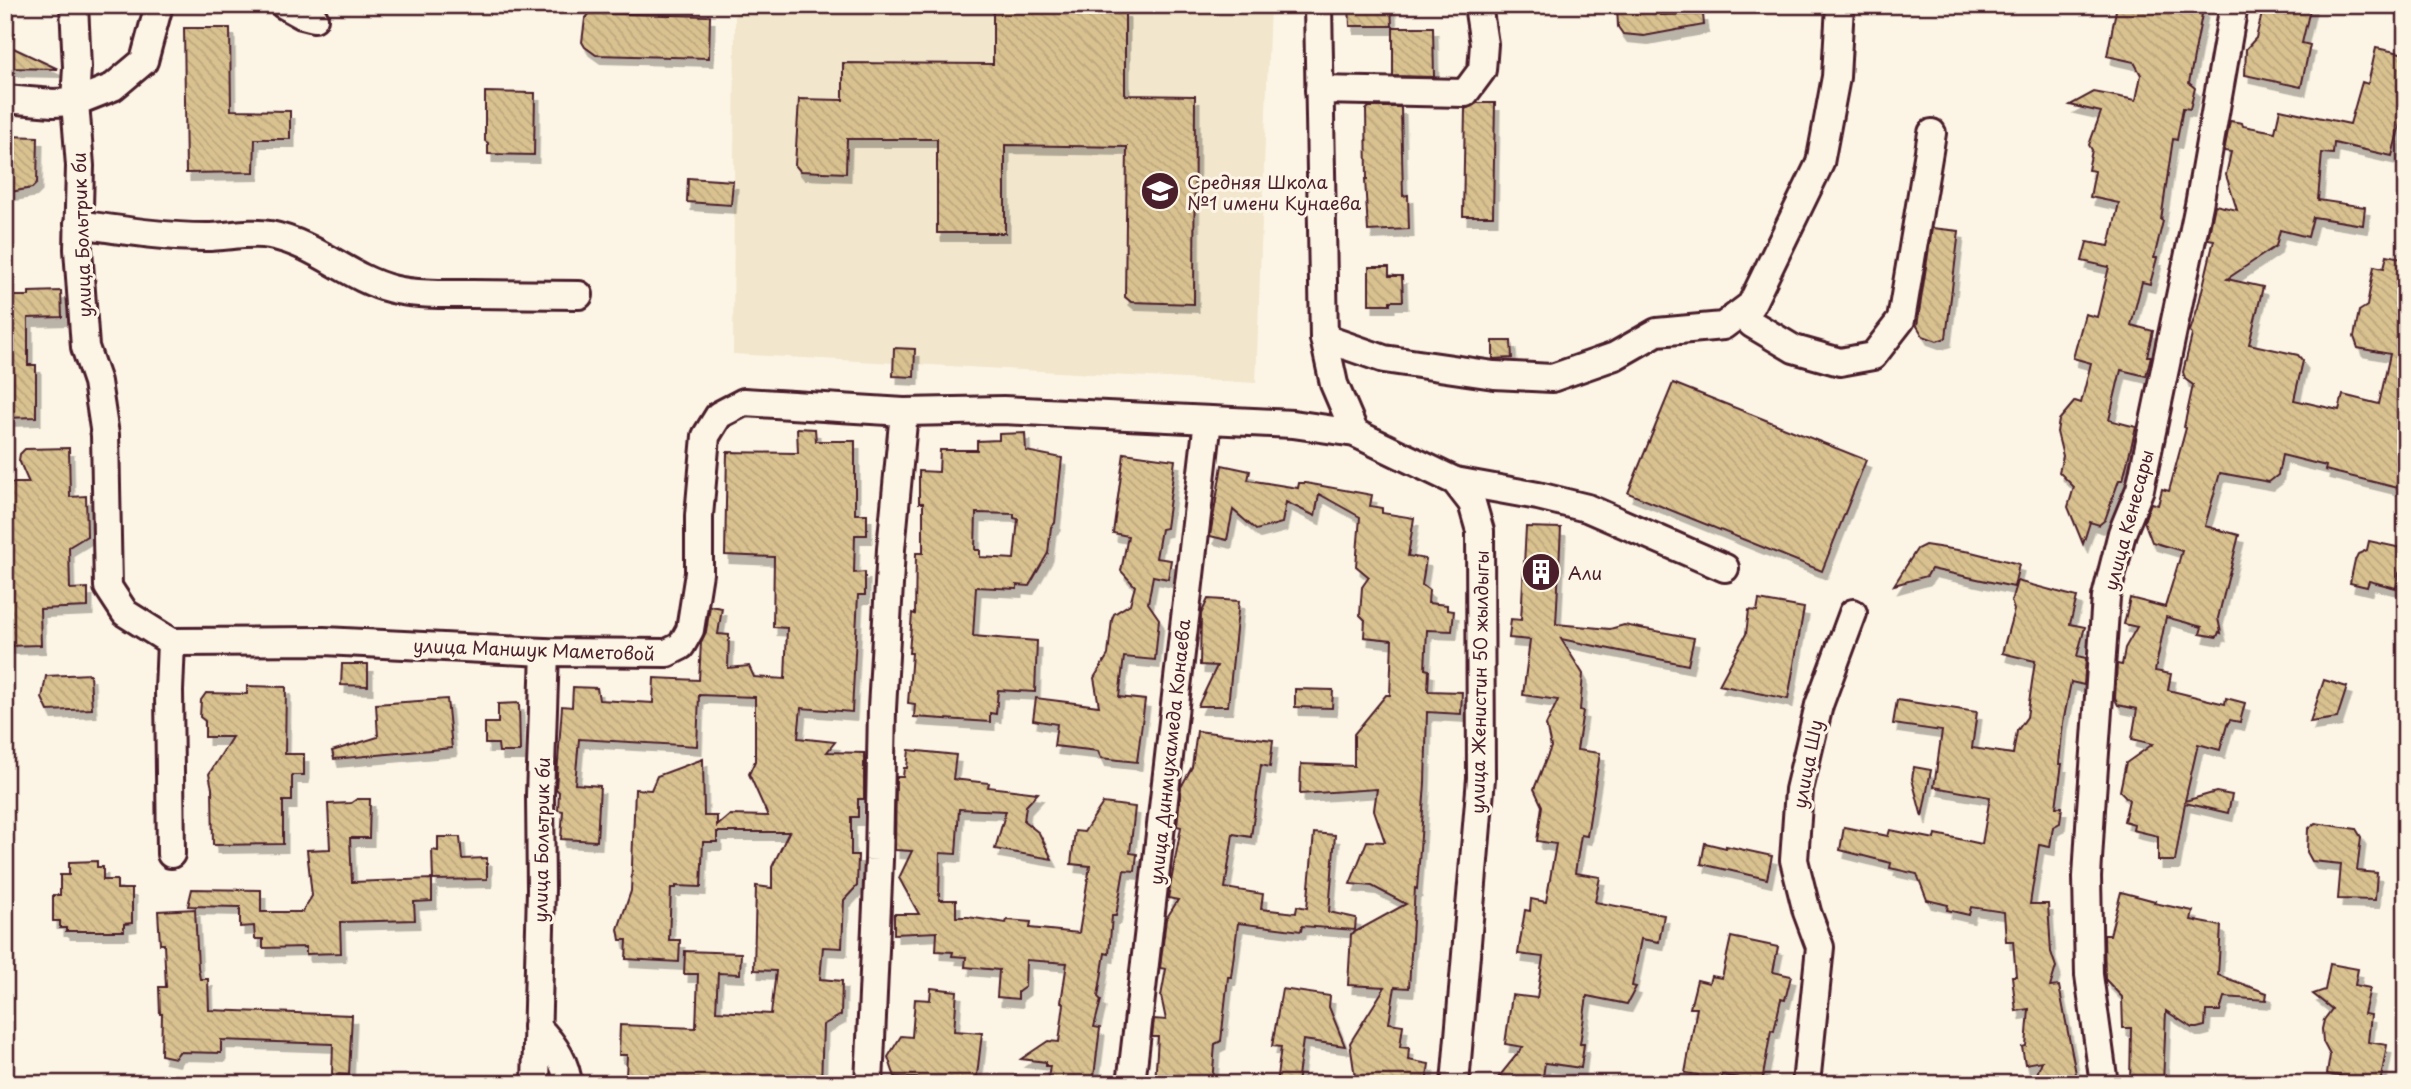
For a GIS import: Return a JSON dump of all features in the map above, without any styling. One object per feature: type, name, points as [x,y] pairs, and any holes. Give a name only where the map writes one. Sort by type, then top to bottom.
[{"type":"street","name":"улица Больтрик би","points":[[74,5],[77,67],[75,102],[80,166],[78,224],[86,347],[97,382],[105,435],[108,587],[125,613],[171,642]]},
{"type":"street","points":[[5,99],[75,102],[113,87],[144,61],[159,5]]},
{"type":"street","points":[[284,5],[314,18]]},
{"type":"street","points":[[1318,5],[1324,338],[1334,384],[1355,432],[1455,481],[1587,508],[1725,568]]},
{"type":"street","points":[[1319,90],[1465,93],[1482,70],[1484,44],[1478,5]]},
{"type":"street","points":[[1324,338],[1384,359],[1494,375],[1552,378],[1615,356],[1657,332],[1723,327],[1751,305],[1820,163],[1836,77],[1840,5]]},
{"type":"street","name":"улица Кенесары","points":[[2104,1084],[2089,975],[2087,877],[2106,597],[2122,533],[2140,489],[2199,205],[2234,5]]},
{"type":"street","points":[[1741,313],[1752,324],[1794,349],[1840,362],[1873,356],[1900,320],[1932,133]]},
{"type":"street","points":[[78,224],[143,233],[207,237],[269,234],[305,245],[359,276],[392,289],[458,294],[579,295]]},
{"type":"street","name":"улица Маншук Маметовой","points":[[171,642],[324,641],[545,652],[667,653],[681,646],[690,630],[699,573],[699,516],[706,436],[719,415],[744,402],[904,412],[1003,410],[1293,424],[1355,432]]},
{"type":"street","points":[[869,1084],[879,873],[883,696],[891,549],[904,412]]},
{"type":"street","name":"улица Динмухамеда Конаева","points":[[1131,1084],[1208,420]]},
{"type":"street","name":"улица Женистин 50 жылдыгы","points":[[1455,481],[1472,503],[1480,531],[1481,764],[1455,1084]]},
{"type":"street","name":"улица Шу","points":[[1806,1084],[1819,947],[1794,860],[1799,790],[1819,705],[1853,613]]},
{"type":"street","points":[[171,642],[171,854]]},
{"type":"street","name":"улица Больтрик би","points":[[536,1084],[545,652]]},
{"type":"street","points":[[537,1027],[551,1042],[564,1064],[568,1084]]},
{"type":"shaded area","points":[[735,5],[1270,5],[1256,383],[733,354]]},
{"type":"building","points":[[1349,5],[1391,5],[1392,26],[1350,26]]},
{"type":"building","points":[[1617,5],[1635,5],[1636,10],[1660,15],[1703,14],[1704,25],[1644,36],[1623,34],[1618,27]]},
{"type":"building","points":[[2117,5],[2183,5],[2203,9],[2189,83],[2195,88],[2190,109],[2183,108],[2177,140],[2173,139],[2161,220],[2163,221],[2154,258],[2157,258],[2150,284],[2142,282],[2131,325],[2153,331],[2147,356],[2151,356],[2146,376],[2121,370],[2109,420],[2136,427],[2123,480],[2119,480],[2105,520],[2099,525],[2090,522],[2083,544],[2068,507],[2074,487],[2059,472],[2063,456],[2057,432],[2059,420],[2075,401],[2081,403],[2091,363],[2073,358],[2085,314],[2097,317],[2109,267],[2082,261],[2087,242],[2109,246],[2119,203],[2090,197],[2095,171],[2088,170],[2092,150],[2089,145],[2101,112],[2070,105],[2094,92],[2136,100],[2141,75],[2134,62],[2107,56]]},
{"type":"building","points":[[2264,5],[2311,5],[2302,43],[2310,45],[2301,87],[2245,75],[2246,49],[2256,38]]},
{"type":"building","name":"Средняя Школа №1 имени Кунаева","points":[[993,9],[1125,10],[1125,95],[1195,96],[1194,304],[1131,302],[1125,297],[1127,147],[1005,145],[1005,233],[937,233],[937,139],[847,139],[846,173],[800,171],[795,165],[799,99],[843,100],[843,63],[993,64]]},
{"type":"building","points":[[590,13],[710,16],[709,58],[596,55],[582,42],[585,19]]},
{"type":"building","points":[[1393,27],[1433,27],[1434,77],[1393,76]]},
{"type":"building","points":[[184,28],[230,28],[231,110],[290,111],[290,139],[255,139],[254,172],[186,173]]},
{"type":"building","points":[[5,44],[58,69],[5,68]]},
{"type":"building","points":[[2376,48],[2406,54],[2406,117],[2402,116],[2392,156],[2334,143],[2333,154],[2322,153],[2318,200],[2365,207],[2363,225],[2313,217],[2308,237],[2280,230],[2276,246],[2227,279],[2263,287],[2249,344],[2298,355],[2303,361],[2294,400],[2339,410],[2343,395],[2379,404],[2390,354],[2358,348],[2354,337],[2359,311],[2367,306],[2374,266],[2384,268],[2387,255],[2406,259],[2406,490],[2325,470],[2326,466],[2282,455],[2278,475],[2269,482],[2220,473],[2205,526],[2239,535],[2218,618],[2221,633],[2219,632],[2217,637],[2200,634],[2202,627],[2166,617],[2155,671],[2171,674],[2168,690],[2225,704],[2226,698],[2245,703],[2240,722],[2230,720],[2227,725],[2220,750],[2198,744],[2185,801],[2216,792],[2232,795],[2228,813],[2185,803],[2175,861],[2158,861],[2158,836],[2133,830],[2134,824],[2124,821],[2129,800],[2120,791],[2126,763],[2153,744],[2132,739],[2137,709],[2118,705],[2115,699],[2117,664],[2122,665],[2125,648],[2137,627],[2124,624],[2130,598],[2165,607],[2182,551],[2152,542],[2144,521],[2151,503],[2158,505],[2162,489],[2169,491],[2186,428],[2184,427],[2193,385],[2185,379],[2183,372],[2192,335],[2190,331],[2214,240],[2208,239],[2215,205],[2237,210],[2226,175],[2231,152],[2224,151],[2230,121],[2275,132],[2280,109],[2350,124],[2362,82],[2368,84]]},
{"type":"building","points":[[485,92],[535,93],[534,155],[488,154],[488,143],[485,141]]},
{"type":"building","points":[[1477,103],[1495,103],[1493,216],[1463,216],[1465,109]]},
{"type":"building","points":[[1369,107],[1401,107],[1403,196],[1408,195],[1409,229],[1368,231],[1365,179],[1366,110]]},
{"type":"building","points":[[5,136],[38,137],[37,183],[32,188],[5,193]]},
{"type":"building","points":[[688,178],[733,181],[731,205],[687,202]]},
{"type":"building","points":[[1932,228],[1959,231],[1946,338],[1937,341],[1923,336],[1917,326]]},
{"type":"building","points":[[1369,267],[1389,267],[1389,276],[1402,276],[1403,301],[1369,304]]},
{"type":"building","points":[[61,291],[62,317],[28,318],[28,365],[36,365],[36,417],[5,418],[5,296],[29,296],[29,292]]},
{"type":"building","points":[[1493,341],[1511,341],[1512,358],[1493,359]]},
{"type":"building","points":[[894,348],[915,349],[914,377],[893,376]]},
{"type":"building","points":[[1673,383],[1866,460],[1822,571],[1628,493]]},
{"type":"building","points":[[797,428],[815,429],[816,441],[855,441],[855,514],[867,514],[867,535],[855,535],[854,573],[865,572],[865,595],[858,595],[852,712],[801,708],[798,738],[835,742],[827,752],[864,753],[864,799],[858,799],[858,817],[851,817],[851,855],[858,855],[857,886],[844,900],[842,948],[823,947],[820,979],[842,981],[841,1015],[823,1025],[821,1084],[697,1084],[698,1079],[626,1076],[627,1055],[619,1055],[620,1025],[696,1028],[698,974],[684,974],[685,951],[741,953],[740,974],[718,973],[716,1011],[771,1014],[776,971],[754,970],[756,886],[772,888],[772,867],[789,832],[717,832],[717,842],[703,842],[701,887],[671,888],[669,940],[680,940],[679,962],[626,959],[627,940],[620,940],[618,929],[631,891],[635,789],[651,790],[657,776],[703,759],[704,816],[717,816],[717,826],[730,815],[768,816],[749,774],[755,761],[755,697],[699,695],[697,746],[579,739],[575,784],[600,786],[597,841],[561,839],[563,811],[558,810],[559,792],[556,789],[562,706],[572,707],[573,687],[597,688],[599,700],[653,703],[654,678],[699,680],[701,642],[706,632],[710,606],[722,608],[718,634],[729,635],[728,668],[749,666],[754,677],[785,679],[787,628],[773,627],[774,557],[725,555],[727,452],[798,453]]},
{"type":"building","points":[[1025,433],[1026,451],[1062,458],[1055,523],[1051,527],[1048,553],[1029,586],[1017,585],[1017,589],[976,587],[973,636],[1037,641],[1035,692],[998,690],[996,714],[990,713],[990,722],[914,717],[915,704],[908,703],[912,653],[909,653],[912,613],[915,614],[916,553],[923,553],[923,503],[919,503],[919,471],[939,472],[940,450],[977,450],[977,441],[999,440],[999,434]],"holes":[[[976,513],[1014,514],[1014,518],[1018,519],[1014,559],[980,557],[980,550],[975,550]]]},
{"type":"building","points":[[69,448],[70,497],[86,496],[87,536],[69,547],[70,589],[88,588],[88,607],[40,609],[41,645],[5,646],[5,511],[10,511],[9,483],[29,483],[19,460],[25,449]]},
{"type":"building","points":[[1124,453],[1175,460],[1166,528],[1161,529],[1156,558],[1171,560],[1168,579],[1153,576],[1148,603],[1159,619],[1155,660],[1124,657],[1119,697],[1145,700],[1137,762],[1101,758],[1098,751],[1054,746],[1057,724],[1033,720],[1036,698],[1099,706],[1094,678],[1108,655],[1114,614],[1130,604],[1135,586],[1121,571],[1128,536],[1113,533]]},
{"type":"building","points":[[1222,465],[1250,471],[1248,480],[1298,488],[1299,483],[1306,483],[1372,495],[1370,506],[1382,508],[1382,513],[1414,518],[1408,556],[1426,559],[1422,585],[1429,590],[1428,603],[1447,605],[1447,610],[1454,611],[1452,631],[1427,630],[1425,669],[1429,670],[1428,691],[1462,692],[1461,714],[1427,712],[1425,783],[1409,988],[1395,987],[1389,1023],[1403,1025],[1400,1047],[1409,1048],[1408,1060],[1429,1064],[1426,1084],[1356,1084],[1350,1043],[1385,987],[1348,985],[1351,934],[1406,904],[1372,886],[1350,884],[1367,841],[1385,842],[1374,810],[1377,789],[1300,794],[1301,764],[1354,766],[1354,734],[1386,695],[1390,695],[1392,640],[1364,637],[1365,620],[1360,615],[1362,587],[1369,577],[1356,566],[1360,517],[1319,494],[1315,516],[1286,502],[1282,523],[1256,530],[1233,510],[1227,540],[1210,536]]},
{"type":"building","points":[[1526,527],[1561,528],[1556,624],[1610,629],[1624,625],[1694,638],[1688,665],[1561,639],[1583,674],[1580,710],[1583,711],[1577,750],[1600,753],[1587,836],[1581,835],[1575,873],[1600,877],[1595,902],[1664,915],[1659,942],[1641,939],[1632,986],[1636,987],[1627,1004],[1587,996],[1580,1044],[1584,1044],[1581,1068],[1545,1063],[1542,1084],[1493,1084],[1523,1047],[1505,1044],[1512,995],[1537,998],[1543,957],[1518,954],[1525,910],[1530,911],[1531,899],[1546,902],[1556,844],[1537,841],[1542,806],[1534,789],[1551,747],[1546,725],[1558,700],[1523,695],[1530,640],[1509,638],[1511,619],[1521,620]]},
{"type":"building","points":[[2369,541],[2406,549],[2406,574],[2399,573],[2396,588],[2369,581],[2367,587],[2350,583],[2355,560],[2358,554],[2367,550]]},
{"type":"building","points":[[1925,545],[1971,552],[2019,564],[2014,587],[1931,569],[1927,576],[1894,585],[1917,549]]},
{"type":"building","points":[[2017,581],[2077,597],[2070,624],[2085,627],[2077,656],[2086,658],[2084,685],[2071,682],[2063,723],[2059,764],[2062,764],[2056,807],[2062,807],[2060,823],[2053,827],[2050,847],[2039,845],[2030,904],[2048,904],[2051,952],[2056,967],[2050,987],[2059,986],[2078,1084],[2033,1084],[2042,1061],[2025,1064],[2022,1047],[2026,1046],[2029,1009],[2016,1011],[2012,976],[2016,976],[2013,941],[2006,941],[2004,912],[1971,907],[1969,915],[1947,910],[1948,905],[1927,900],[1917,874],[1890,868],[1891,863],[1840,850],[1844,827],[1888,836],[1890,830],[1935,839],[1936,834],[1982,844],[1990,797],[1934,787],[1942,731],[1893,724],[1897,700],[1977,712],[1972,748],[2013,754],[2017,731],[2027,717],[2035,661],[2002,653],[2014,610],[2011,601]]},
{"type":"building","points":[[1208,599],[1239,601],[1228,706],[1198,706],[1217,666],[1200,665],[1201,614]]},
{"type":"building","points":[[1759,600],[1804,608],[1788,699],[1719,685],[1746,634],[1749,610],[1757,611]]},
{"type":"building","points":[[342,664],[368,664],[368,686],[341,685]]},
{"type":"building","points":[[90,674],[92,709],[48,711],[42,698],[46,676]]},
{"type":"building","points":[[2324,680],[2347,687],[2337,718],[2310,722]]},
{"type":"building","points":[[247,686],[286,687],[285,754],[304,754],[304,775],[292,775],[292,801],[283,801],[283,844],[213,845],[212,788],[209,774],[232,737],[205,737],[205,721],[200,717],[201,700],[206,693],[247,694]]},
{"type":"building","points":[[1295,689],[1333,690],[1332,708],[1295,707]]},
{"type":"building","points":[[447,699],[452,748],[334,759],[332,751],[378,737],[376,704]]},
{"type":"building","points":[[519,703],[520,752],[499,752],[498,744],[485,744],[485,723],[498,723],[498,704]]},
{"type":"building","points":[[1197,731],[1273,740],[1270,767],[1261,765],[1251,837],[1233,834],[1225,888],[1263,894],[1261,909],[1296,913],[1297,906],[1307,908],[1314,833],[1335,835],[1329,912],[1356,918],[1355,930],[1302,926],[1301,931],[1238,923],[1231,977],[1228,977],[1221,1041],[1215,1044],[1212,1084],[1155,1084],[1158,1037],[1152,1037],[1154,1019],[1166,1020],[1161,996],[1166,969],[1160,968],[1166,919],[1178,900],[1168,898],[1181,827],[1177,826],[1181,787],[1192,767]]},
{"type":"building","points":[[909,750],[956,755],[953,779],[989,783],[988,787],[1038,793],[1026,806],[1024,821],[1039,833],[1052,859],[995,849],[1006,811],[959,809],[956,854],[940,853],[939,900],[956,900],[956,917],[1006,923],[1007,920],[1031,922],[1030,928],[1079,933],[1090,866],[1071,864],[1075,831],[1084,832],[1103,803],[1135,807],[1130,853],[1137,854],[1135,871],[1124,870],[1116,916],[1112,916],[1109,954],[1105,953],[1098,997],[1101,1000],[1094,1027],[1100,1028],[1093,1084],[1047,1084],[1050,1066],[1046,1066],[1046,1062],[1021,1059],[1048,1041],[1059,1042],[1067,963],[1026,960],[1025,987],[1018,992],[1018,999],[997,997],[999,970],[965,967],[966,957],[952,956],[953,952],[936,951],[937,932],[894,934],[894,914],[919,914],[899,878],[912,851],[895,850],[896,777],[903,777]]},
{"type":"building","points":[[1914,767],[1931,770],[1922,817],[1912,779]]},
{"type":"building","points":[[357,799],[370,799],[369,838],[350,838],[352,882],[432,879],[432,901],[414,902],[415,920],[340,922],[341,953],[306,954],[306,947],[263,948],[263,939],[255,939],[254,926],[240,927],[240,907],[188,906],[192,889],[261,890],[261,912],[302,912],[312,896],[307,850],[330,849],[328,804],[351,803]]},
{"type":"building","points":[[2315,823],[2356,829],[2361,837],[2357,871],[2377,873],[2375,900],[2338,899],[2341,864],[2312,861],[2307,852],[2308,829]]},
{"type":"building","points":[[438,837],[460,837],[462,859],[487,858],[487,879],[433,880],[432,850],[438,851]]},
{"type":"building","points":[[1705,843],[1772,856],[1767,879],[1701,864]]},
{"type":"building","points":[[97,861],[97,867],[103,867],[103,880],[117,880],[117,889],[132,889],[132,923],[124,924],[124,931],[66,931],[66,928],[60,928],[60,921],[53,921],[53,895],[60,895],[60,875],[69,875],[69,862]]},
{"type":"building","points":[[2121,892],[2155,901],[2154,903],[2193,911],[2191,920],[2221,926],[2218,975],[2267,993],[2266,1000],[2224,997],[2220,1011],[2206,1011],[2205,1026],[2197,1028],[2192,1028],[2166,1011],[2163,1084],[2130,1084],[2131,1028],[2123,1028],[2122,997],[2105,979],[2104,935],[2110,935]]},
{"type":"building","points":[[195,909],[198,967],[200,979],[208,979],[209,1010],[352,1015],[349,1075],[332,1074],[333,1044],[221,1040],[221,1053],[179,1052],[175,1058],[161,1055],[162,1014],[159,987],[166,987],[164,944],[160,944],[158,911]]},
{"type":"building","points":[[1731,937],[1778,947],[1773,972],[1791,976],[1785,1000],[1781,999],[1774,1031],[1771,1030],[1762,1082],[1722,1075],[1721,1084],[1694,1084],[1698,1075],[1685,1073],[1697,1008],[1690,1008],[1697,980],[1709,983],[1711,976],[1722,978]]},
{"type":"building","points":[[2330,964],[2358,969],[2355,985],[2370,988],[2364,1014],[2371,1015],[2368,1042],[2387,1045],[2380,1084],[2361,1084],[2362,1080],[2327,1074],[2330,1055],[2323,1042],[2322,1029],[2324,1020],[2332,1009],[2313,994],[2325,990]]},
{"type":"building","points":[[931,988],[957,991],[954,1031],[982,1033],[976,1084],[895,1077],[888,1057],[901,1036],[912,1037],[915,999],[930,1000]]},
{"type":"building","points":[[1282,989],[1330,996],[1329,1007],[1345,1046],[1303,1040],[1297,1084],[1276,1084],[1281,1047],[1272,1046]]},
{"type":"place","name":"Средняя Школа №1 имени Кунаева","points":[[1160,191]]},
{"type":"place","name":"Али","points":[[1541,572]]}]
